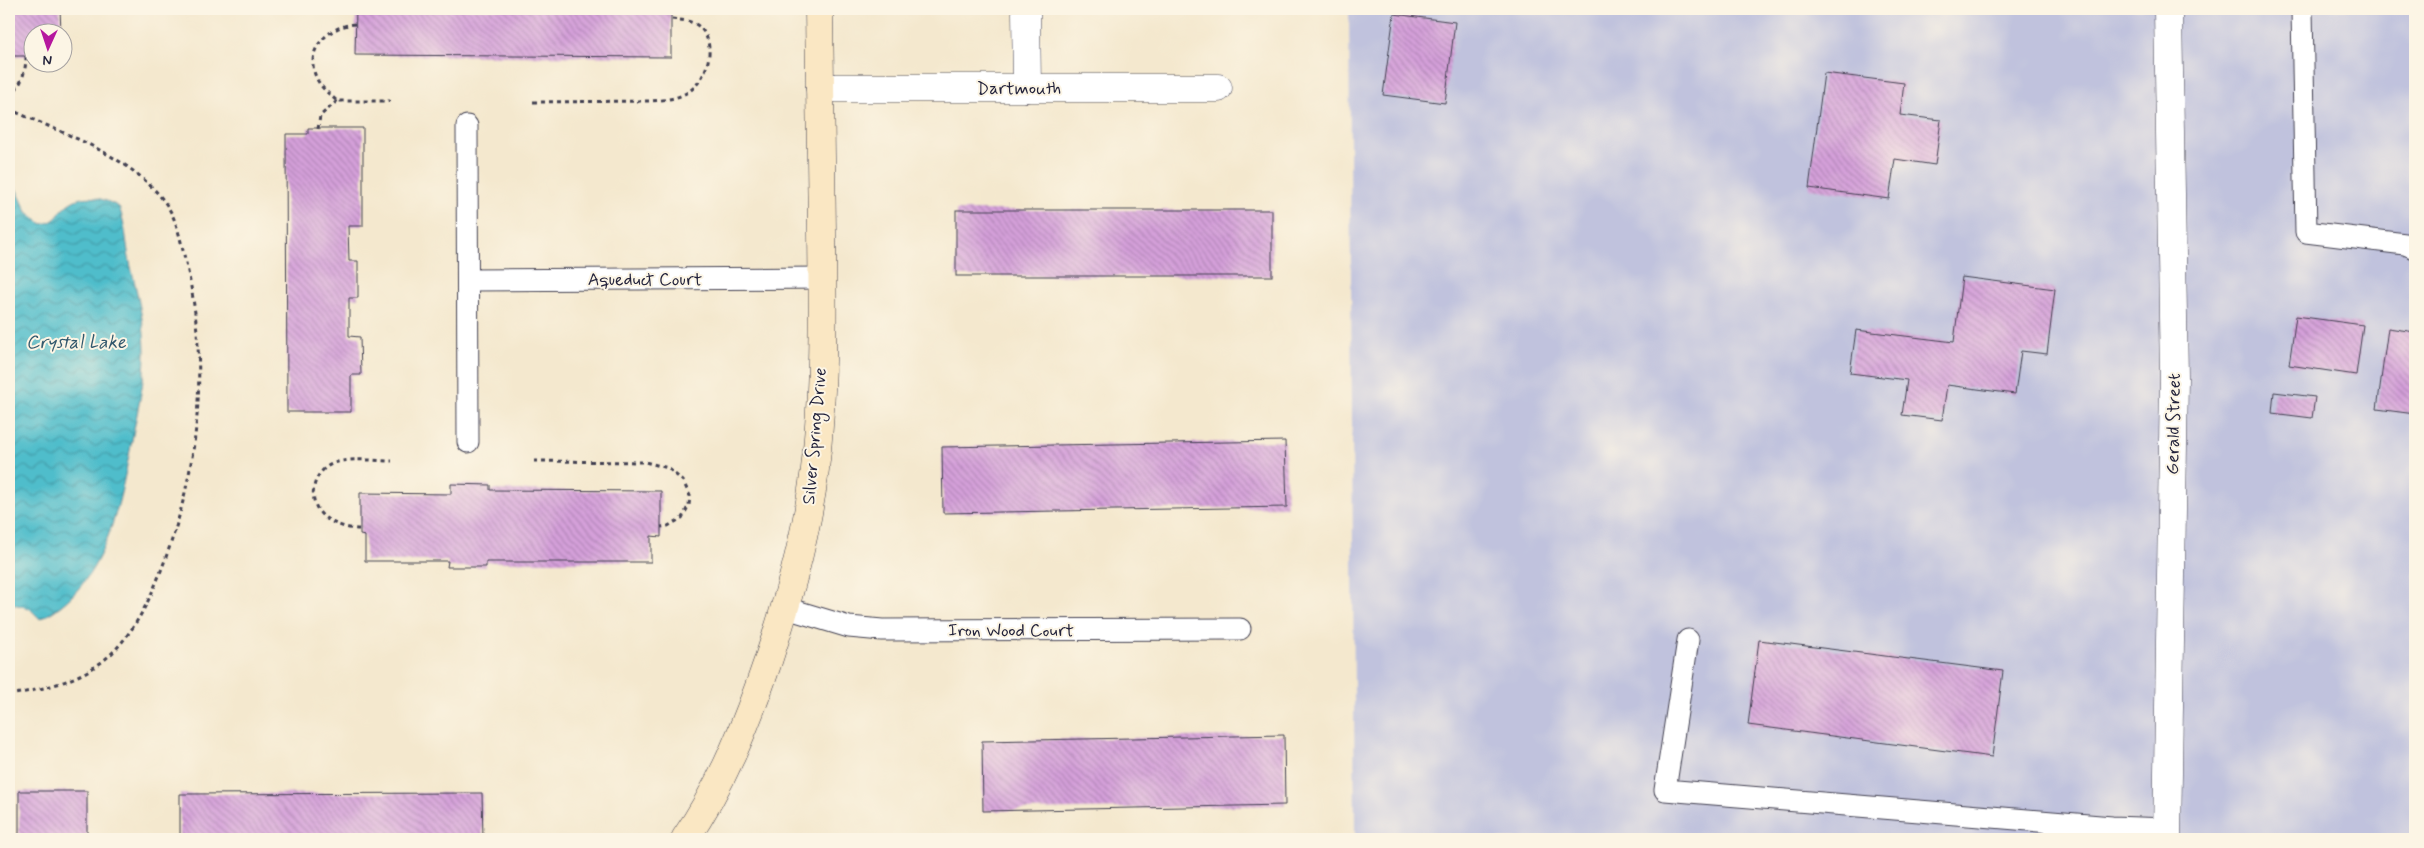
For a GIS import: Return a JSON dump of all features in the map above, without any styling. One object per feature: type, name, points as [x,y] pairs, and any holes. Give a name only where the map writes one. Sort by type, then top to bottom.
[{"type":"street","name":"Silver Spring Drive","points":[[685,839],[726,767],[752,710],[786,608],[804,533],[815,470],[821,405],[823,278],[819,9]]},
{"type":"street","points":[[1026,9],[1027,88]]},
{"type":"street","name":"Gerald Street","points":[[2167,834],[2174,378],[2168,9]]},
{"type":"street","name":"Dartmouth","points":[[820,88],[1218,88]]},
{"type":"lane","points":[[2302,9],[2306,232],[2405,244],[2415,248]]},
{"type":"lane","points":[[467,126],[468,442]]},
{"type":"lane","name":"Aqueduct Court","points":[[468,280],[823,278]]},
{"type":"lane","name":"Iron Wood Court","points":[[786,608],[848,627],[882,630],[1240,629]]},
{"type":"lane","points":[[1688,640],[1665,790],[2167,834]]},
{"type":"path","points":[[533,102],[651,101],[667,100],[687,93],[702,80],[707,70],[707,46],[702,30],[696,25],[685,20],[671,19]]},
{"type":"path","points":[[337,101],[321,86],[316,76],[314,56],[317,47],[329,32],[338,27],[356,24]]},
{"type":"path","points":[[9,95],[14,92],[23,77],[24,72]]},
{"type":"path","points":[[318,129],[320,116],[337,101],[390,101]]},
{"type":"path","points":[[9,109],[114,158],[145,181],[167,205],[181,240],[190,279],[196,335],[198,390],[195,446],[184,500],[160,576],[130,634],[113,652],[86,672],[43,689],[9,695]]},
{"type":"path","points":[[360,529],[344,526],[324,516],[316,506],[314,482],[319,473],[329,465],[342,461],[392,461]]},
{"type":"path","points":[[534,461],[645,462],[668,468],[683,481],[690,496],[689,505],[682,518],[661,527]]},
{"type":"shaded area","points":[[1349,9],[2415,9],[2415,839],[1355,839]]},
{"type":"water","name":"Crystal Lake","points":[[9,181],[14,184],[27,212],[42,224],[53,221],[66,206],[82,198],[102,199],[119,207],[140,308],[145,342],[144,375],[138,408],[115,517],[106,542],[95,565],[80,586],[62,605],[40,619],[29,608],[9,603]]},
{"type":"building","points":[[9,9],[60,9],[61,22],[22,22],[22,56],[9,56]]},
{"type":"building","points":[[356,9],[671,9],[671,57],[355,55]]},
{"type":"building","points":[[1394,14],[1455,22],[1445,103],[1383,95]]},
{"type":"building","points":[[1824,73],[1904,83],[1900,115],[1941,120],[1935,165],[1895,159],[1889,199],[1809,188]]},
{"type":"building","points":[[308,128],[363,128],[363,226],[348,226],[349,261],[358,261],[358,298],[349,298],[349,336],[360,337],[361,375],[351,375],[351,412],[287,412],[286,134],[308,134]]},
{"type":"building","points":[[956,210],[1272,210],[1272,276],[956,276]]},
{"type":"building","points":[[1962,277],[2055,289],[2047,354],[2021,351],[2015,394],[1947,385],[1942,420],[1902,415],[1907,380],[1850,373],[1856,330],[1954,342]]},
{"type":"building","points":[[2296,316],[2363,325],[2356,375],[2289,365]]},
{"type":"building","points":[[2388,328],[2415,332],[2415,414],[2377,409]]},
{"type":"building","points":[[2274,392],[2315,397],[2312,418],[2272,413]]},
{"type":"building","points":[[1285,441],[1287,507],[943,513],[942,447]]},
{"type":"building","points":[[451,484],[490,485],[490,490],[661,491],[661,537],[651,536],[651,562],[486,562],[486,567],[447,567],[448,561],[365,561],[365,536],[360,535],[360,493],[451,494]]},
{"type":"building","points":[[1759,640],[2003,671],[1992,757],[1748,725]]},
{"type":"building","points":[[1284,735],[1285,805],[983,811],[982,741]]},
{"type":"building","points":[[19,791],[87,791],[87,839],[19,839]]},
{"type":"building","points":[[482,793],[483,839],[180,839],[180,794]]}]
